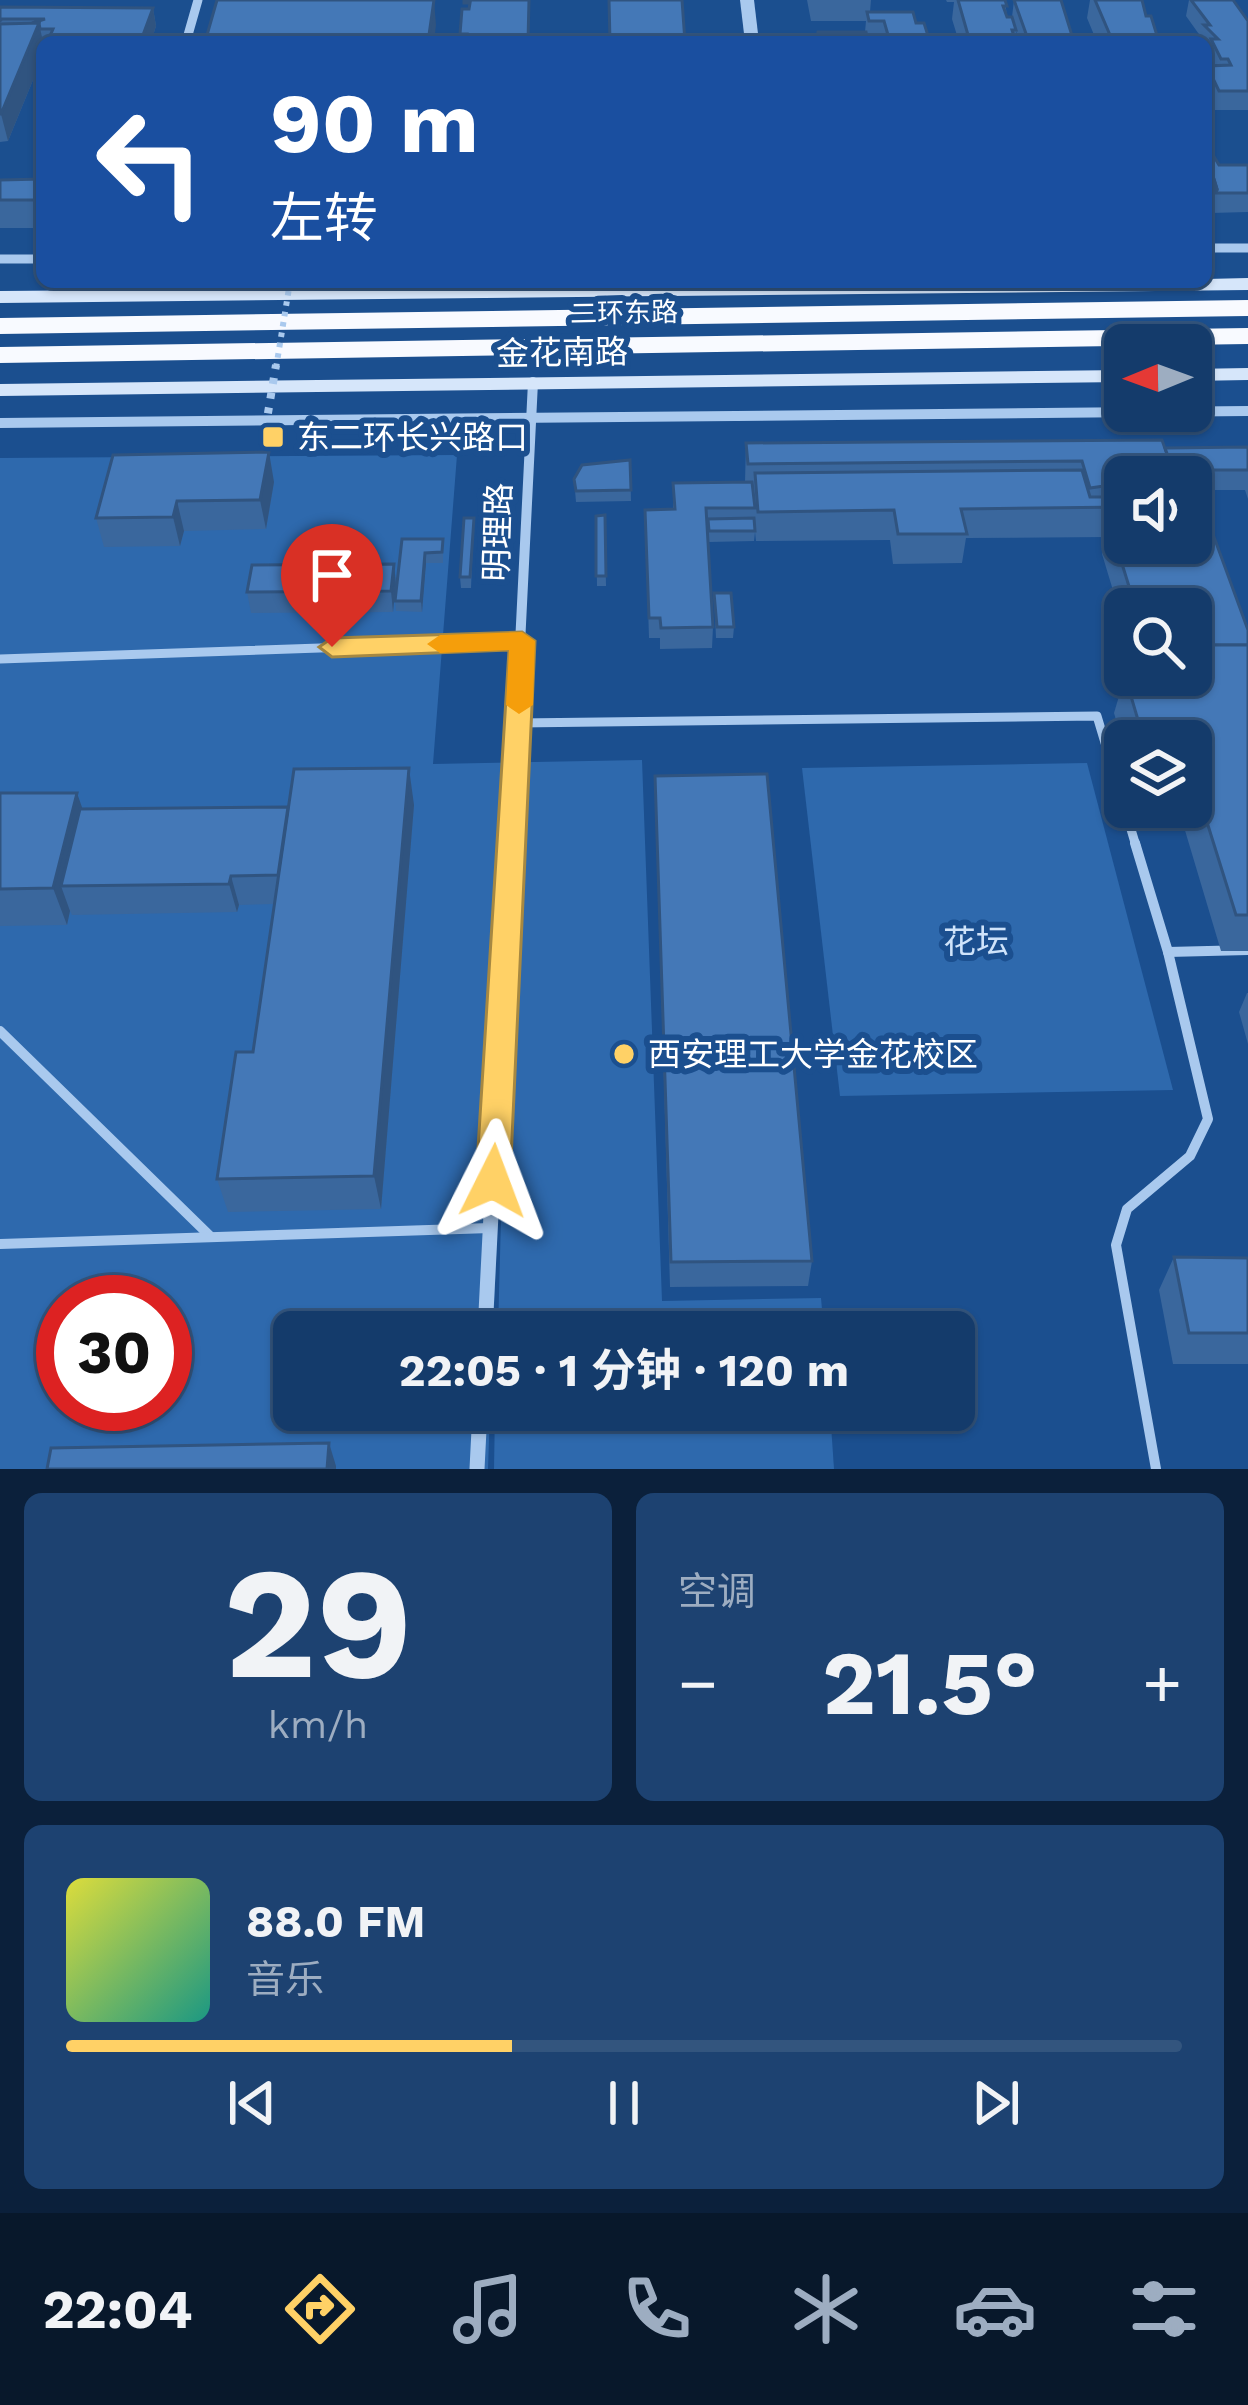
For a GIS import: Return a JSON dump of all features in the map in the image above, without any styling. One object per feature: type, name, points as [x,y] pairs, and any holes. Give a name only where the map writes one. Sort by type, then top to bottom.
[{"type":"highway","name":"二环东路","points":[[0,355],[1248,308]]},
{"type":"highway","name":"二环东路","points":[[0,326],[1248,336]]},
{"type":"main road","name":"金花南路","points":[[1212,284],[1248,284]]},
{"type":"main road","name":"金花南路","points":[[0,297],[864,288]]},
{"type":"main road","points":[[1212,375],[1248,374]]},
{"type":"main road","name":"金花南路","points":[[0,390],[1104,376]]},
{"type":"street","points":[[188,36],[198,0]]},
{"type":"street","points":[[746,0],[751,36]]},
{"type":"street","points":[[1212,248],[1248,248]]},
{"type":"street","points":[[0,259],[36,259]]},
{"type":"street","name":"明理路","points":[[486,1311],[533,382]]},
{"type":"street","points":[[0,423],[1248,411]]},
{"type":"street","points":[[477,1469],[479,1431]]},
{"type":"lane","points":[[0,659],[522,641]]},
{"type":"lane","points":[[518,723],[1096,716],[1168,952],[1208,1119],[1190,1156],[1127,1209],[1116,1245],[1156,1469]]},
{"type":"lane","points":[[1168,952],[1248,950]]},
{"type":"lane","points":[[0,1031],[211,1237]]},
{"type":"lane","points":[[0,1244],[490,1228]]},
{"type":"path","points":[[263,443],[289,288]]},
{"type":"green space","points":[[457,455],[433,764],[642,760],[662,1301],[821,1298],[822,1311],[499,1311],[507,992],[494,1311],[273,1311],[273,1431],[489,1431],[488,1469],[0,1469],[0,458]]},
{"type":"green space","name":"花坛","points":[[1087,763],[1173,1090],[840,1096],[802,768]]},
{"type":"green space","points":[[495,1431],[831,1431],[834,1469],[494,1469]]},
{"type":"building","points":[[217,0],[434,0],[429,36],[207,36]]},
{"type":"building","points":[[529,0],[528,36],[460,34],[462,9],[469,9],[470,3],[464,3]]},
{"type":"building","points":[[609,0],[682,0],[685,36],[610,36]]},
{"type":"building","points":[[958,0],[1005,0],[1014,36],[968,36]]},
{"type":"building","points":[[1014,0],[1061,0],[1072,36],[1027,36]]},
{"type":"building","points":[[1095,0],[1142,0],[1157,36],[1110,36]]},
{"type":"building","points":[[1191,0],[1233,0],[1248,21],[1248,91],[1219,91],[1212,66],[1231,65],[1228,59],[1221,59],[1212,41],[1218,39],[1204,25],[1210,25]]},
{"type":"building","points":[[0,7],[153,8],[143,35],[50,36],[53,29],[32,23],[45,19],[0,21]]},
{"type":"building","points":[[867,12],[913,12],[928,36],[888,36],[884,21],[869,21]]},
{"type":"building","points":[[39,23],[1,114],[0,114],[0,24]]},
{"type":"building","points":[[818,32],[866,32],[867,36],[817,36]]},
{"type":"building","points":[[1212,153],[1219,165],[1248,165],[1248,193],[1216,193]]},
{"type":"building","points":[[36,179],[36,200],[0,200],[0,180]]},
{"type":"building","points":[[1162,440],[1168,456],[1104,456],[1104,486],[1090,488],[1082,461],[748,464],[746,443]]},
{"type":"building","points":[[1248,447],[1248,470],[1212,470],[1212,456],[1168,456],[1165,448]]},
{"type":"building","points":[[269,452],[260,500],[177,501],[173,517],[96,518],[113,455]]},
{"type":"building","points":[[630,460],[631,490],[576,491],[574,479],[582,465]]},
{"type":"building","points":[[1082,470],[1090,497],[1104,497],[1104,507],[961,509],[967,534],[898,534],[894,510],[758,512],[755,473]]},
{"type":"building","points":[[752,482],[755,508],[706,508],[713,627],[661,628],[660,618],[649,618],[645,510],[675,509],[673,483]]},
{"type":"building","points":[[605,515],[606,576],[596,576],[596,516]]},
{"type":"building","points":[[464,518],[474,518],[470,577],[460,577]]},
{"type":"building","points":[[754,518],[755,531],[709,531],[708,519]]},
{"type":"building","points":[[1212,532],[1248,630],[1248,645],[1212,645],[1212,588],[1130,588],[1122,564],[1212,564]]},
{"type":"building","points":[[402,539],[443,539],[442,552],[425,553],[421,601],[395,601]]},
{"type":"building","points":[[394,564],[391,591],[247,592],[252,565]]},
{"type":"building","points":[[714,593],[731,593],[734,627],[717,627]]},
{"type":"building","points":[[1212,645],[1248,645],[1248,915],[1236,915],[1209,828],[1212,720],[1138,720],[1131,696],[1212,696]]},
{"type":"building","points":[[409,768],[374,1176],[217,1179],[236,1052],[253,1052],[294,769]]},
{"type":"building","points":[[767,774],[812,1261],[671,1262],[655,776]]},
{"type":"building","points":[[0,793],[77,793],[53,888],[0,889]]},
{"type":"building","points":[[288,807],[278,875],[231,876],[229,884],[61,886],[80,809]]},
{"type":"building","points":[[1174,1257],[1248,1258],[1248,1333],[1189,1333]]},
{"type":"building","points":[[329,1443],[327,1469],[47,1469],[51,1448]]},
{"type":"slow traffic","points":[[440,644],[522,641],[519,705]]},
{"type":"place","name":"东二环长兴路口","points":[[273,437]]},
{"type":"place","name":"西安理工大学金花校区","points":[[624,1054]]},
{"type":"route","points":[[332,647],[522,641],[493,1181]]}]
